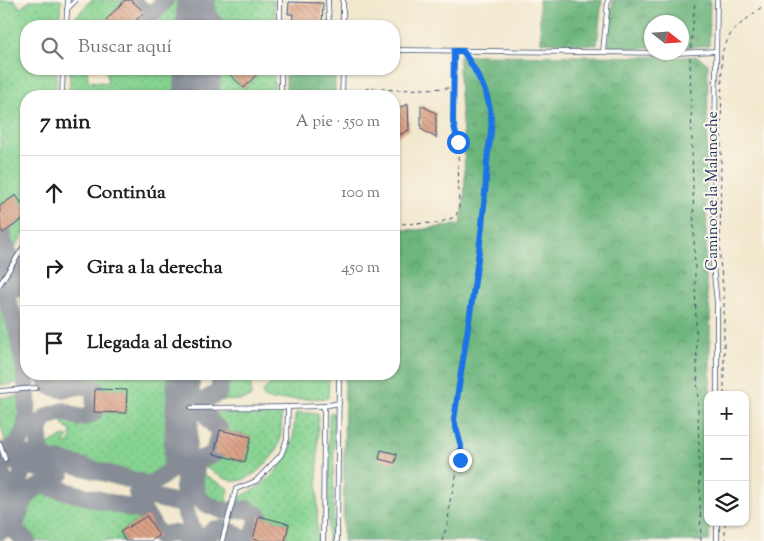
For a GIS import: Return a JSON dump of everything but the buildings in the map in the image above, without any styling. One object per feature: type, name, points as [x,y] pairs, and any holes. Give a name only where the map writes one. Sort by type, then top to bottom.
[{"type":"lane","points":[[66,20],[68,0]]},
{"type":"lane","points":[[67,10],[76,0]]},
{"type":"lane","points":[[280,0],[280,20]]},
{"type":"lane","points":[[328,0],[329,20]]},
{"type":"lane","points":[[343,0],[343,20]]},
{"type":"lane","points":[[603,52],[608,0]]},
{"type":"lane","points":[[716,0],[713,266],[717,303],[717,391]]},
{"type":"lane","points":[[400,50],[716,51]]},
{"type":"lane","points":[[62,90],[64,75]]},
{"type":"lane","points":[[280,75],[281,90]]},
{"type":"lane","points":[[342,90],[343,75]]},
{"type":"lane","points":[[0,284],[20,252]]},
{"type":"lane","points":[[337,541],[339,380]]},
{"type":"lane","points":[[0,392],[36,388]]},
{"type":"lane","points":[[191,408],[324,406],[339,403]]},
{"type":"lane","points":[[323,541],[324,406]]},
{"type":"lane","points":[[222,541],[236,489],[256,481],[281,455],[287,439],[288,407]]},
{"type":"lane","points":[[0,444],[5,460]]},
{"type":"lane","points":[[717,526],[717,541]]},
{"type":"path","points":[[695,0],[690,52],[701,541]]},
{"type":"path","name":"Camino de la Malanoche","points":[[724,391],[724,296],[720,261],[722,52],[732,31],[764,5]]},
{"type":"path","points":[[400,224],[438,224],[454,217],[459,210],[458,142],[453,122],[454,51]]},
{"type":"path","points":[[442,541],[448,522],[450,501],[460,460],[461,446],[454,420],[485,202],[487,159],[492,118],[488,98],[476,71],[463,51]]},
{"type":"path","points":[[365,90],[368,88],[398,90],[449,88],[453,83]]},
{"type":"path","points":[[725,526],[725,541]]},
{"type":"green space","points":[[0,0],[15,0],[20,8],[32,0],[61,0],[59,20],[20,20],[20,75],[57,75],[55,90],[20,90],[20,201],[16,195],[0,206]]},
{"type":"green space","points":[[91,0],[125,0],[106,20],[74,19]]},
{"type":"green space","points":[[165,0],[185,0],[185,20],[137,20],[144,12],[158,11]]},
{"type":"green space","points":[[207,0],[274,0],[275,20],[211,20],[206,8]]},
{"type":"green space","points":[[539,0],[602,0],[597,45],[541,42]]},
{"type":"green space","points":[[613,0],[710,0],[709,45],[689,47],[689,15],[644,15],[644,48],[611,49],[608,46]]},
{"type":"green space","points":[[477,55],[644,57],[644,60],[689,60],[689,57],[697,56],[708,64],[706,284],[710,313],[710,391],[704,391],[704,526],[710,526],[709,541],[343,541],[345,380],[400,380],[400,229],[418,230],[461,224],[465,182],[459,57]]},
{"type":"green space","points":[[70,75],[88,75],[88,81],[108,83],[107,75],[184,75],[183,90],[69,90]]},
{"type":"green space","points":[[212,75],[230,75],[244,88],[256,75],[274,75],[274,90],[211,90]]},
{"type":"green space","points":[[286,75],[335,75],[335,90],[286,90]]},
{"type":"green space","points":[[20,221],[20,239],[10,255],[3,240],[3,233]]},
{"type":"green space","points":[[0,299],[14,344],[18,383],[0,385]]},
{"type":"green space","points":[[46,380],[176,380],[172,469],[150,485],[53,457],[47,452],[45,443],[51,443],[64,436],[68,437],[65,443],[69,444],[71,438],[71,430],[67,429],[56,414],[64,411],[77,417],[87,417],[94,412],[126,413],[127,390],[95,389],[79,386],[60,390],[50,386]]},
{"type":"green space","points":[[221,380],[251,380],[251,397],[241,400],[203,401],[218,393]]},
{"type":"green space","points":[[275,380],[329,380],[328,398],[271,400],[264,398],[263,391]]},
{"type":"green space","points":[[21,396],[16,428],[6,444],[0,422],[0,398]]},
{"type":"green space","points":[[331,412],[334,414],[333,541],[328,541],[329,415]]},
{"type":"green space","points":[[205,413],[281,413],[279,444],[267,463],[254,474],[240,481],[228,480],[196,461],[214,454],[245,462],[251,437],[225,431],[215,425]]},
{"type":"green space","points":[[296,413],[318,413],[317,541],[285,541],[289,524],[259,516],[248,509],[237,511],[238,499],[269,478],[287,456],[293,440]]},
{"type":"green space","points":[[196,470],[229,489],[224,511],[209,505],[200,497],[196,487]]},
{"type":"green space","points":[[41,485],[141,511],[147,516],[120,532],[125,541],[27,541],[14,531],[26,498],[35,488]]},
{"type":"taxiway","points":[[131,0],[144,12],[155,12],[165,0]]},
{"type":"taxiway","points":[[185,0],[185,20]]},
{"type":"taxiway","points":[[197,20],[198,0]]},
{"type":"taxiway","points":[[207,0],[206,8],[211,20]]},
{"type":"taxiway","points":[[183,90],[184,75]]},
{"type":"taxiway","points":[[196,75],[196,90]]},
{"type":"taxiway","points":[[211,90],[212,75]]},
{"type":"taxiway","points":[[0,228],[6,248],[20,272]]},
{"type":"taxiway","points":[[0,259],[15,288]]},
{"type":"taxiway","points":[[0,279],[17,329],[20,345]]},
{"type":"taxiway","points":[[0,451],[11,448],[19,441],[24,432],[27,420],[26,380]]},
{"type":"taxiway","points":[[27,541],[14,531],[18,517],[28,495],[33,490],[46,486],[52,464],[42,454],[39,442],[40,426],[47,417],[64,411],[79,417],[94,412],[95,389],[83,386],[65,389],[55,388],[50,386],[46,380]]},
{"type":"taxiway","points":[[150,485],[172,469],[176,380]]},
{"type":"taxiway","points":[[191,380],[191,408],[184,488],[186,514],[198,541]]},
{"type":"taxiway","points":[[208,541],[210,533],[218,529],[235,533],[244,540],[253,539],[259,516],[248,509],[224,511],[204,503],[198,497],[195,482],[196,461],[214,454],[220,430],[208,417],[203,401],[218,393],[221,380]]},
{"type":"taxiway","points":[[0,532],[7,520],[28,455]]},
{"type":"taxiway","points":[[0,458],[61,474]]},
{"type":"taxiway","points":[[58,460],[150,485],[141,511],[46,486],[52,464],[58,460]]},
{"type":"taxiway","points":[[0,471],[5,488],[0,505]]},
{"type":"taxiway","points":[[137,493],[185,505]]},
{"type":"taxiway","points":[[145,500],[141,511],[147,516],[159,536],[177,534],[185,541]]},
{"type":"route","points":[[458,142],[453,122],[454,51],[463,51],[476,71],[488,98],[492,118],[487,159],[485,202],[454,420],[461,446],[460,460]]}]
